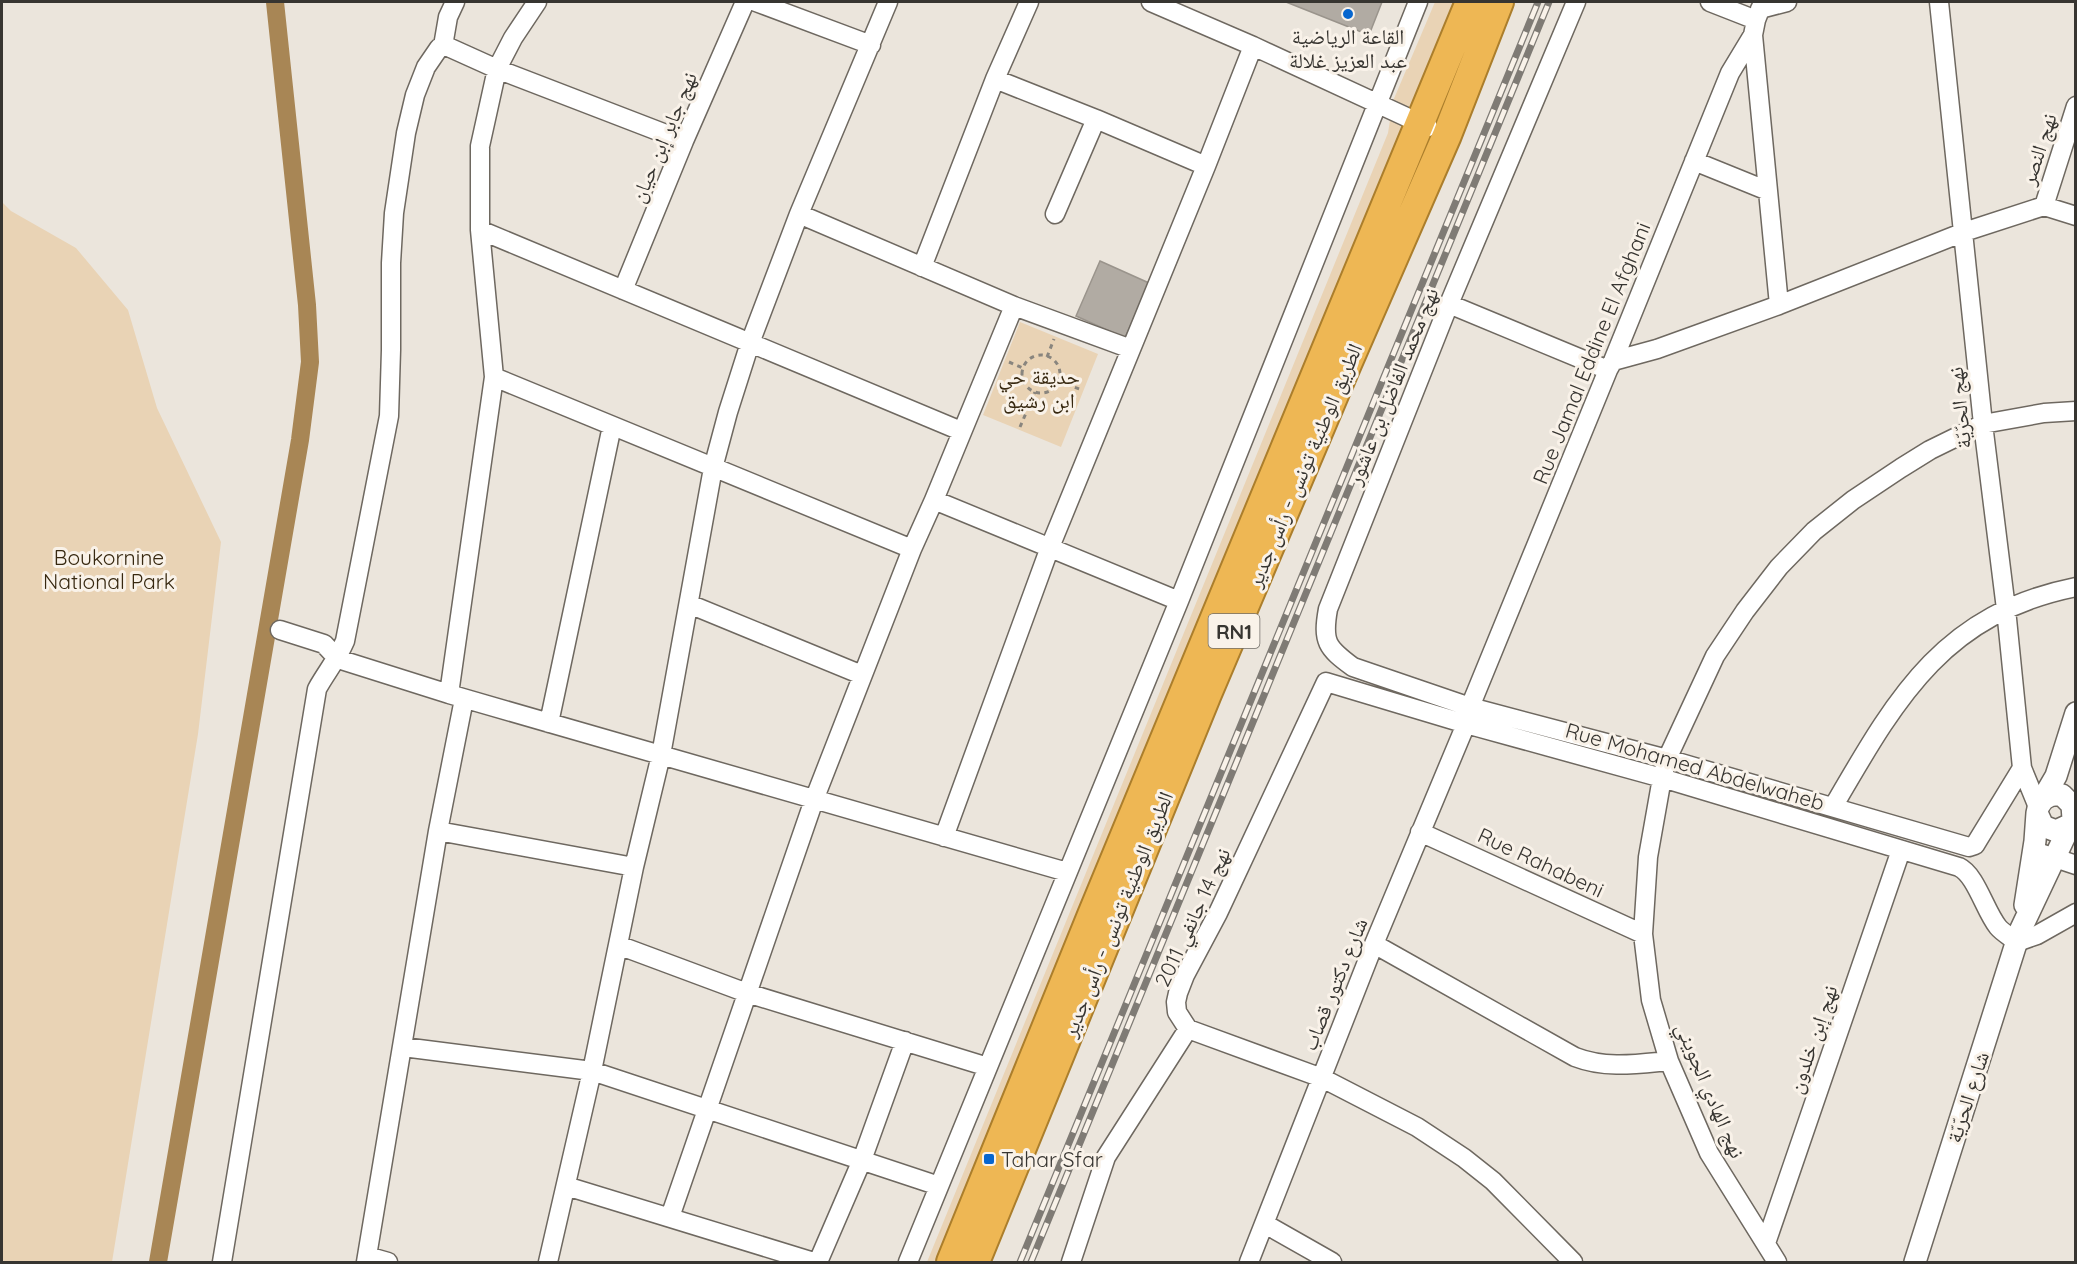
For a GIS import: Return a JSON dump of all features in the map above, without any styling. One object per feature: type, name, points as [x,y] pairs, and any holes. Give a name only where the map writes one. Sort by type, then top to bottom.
[{"type":"highway","name":"الطريق الوطنية تونس - رأس جدير","points":[[951,1263],[1101,893],[1470,2]]},
{"type":"highway","name":"الطريق الوطنية تونس - رأس جدير","points":[[975,1263],[1207,694],[1347,363],[1447,135],[1499,2]]},
{"type":"street","points":[[222,1263],[317,689],[338,659],[345,641],[389,416],[394,213],[406,133],[415,95],[426,67],[435,52],[442,46],[448,18],[455,2]]},
{"type":"street","points":[[388,1263],[367,1259],[438,831],[457,697],[495,377],[480,230],[480,146],[497,69],[513,38],[537,2]]},
{"type":"street","name":"نهج جابر إبن حيان","points":[[623,290],[684,141],[745,2]]},
{"type":"street","points":[[756,2],[871,45]]},
{"type":"street","points":[[548,1263],[592,1071],[634,867],[661,755],[713,468],[728,412],[750,343],[799,214],[888,2]]},
{"type":"street","points":[[922,267],[995,79],[1029,2]]},
{"type":"street","points":[[908,1263],[1179,601],[1418,2]]},
{"type":"street","name":"نهج محمد الفاضل بن عاشور","points":[[1468,716],[1353,667],[1338,656],[1327,643],[1325,625],[1328,609],[1449,304],[1576,2]]},
{"type":"street","points":[[1710,2],[1758,16],[1787,2]]},
{"type":"street","name":"نهج الحرّيّة","points":[[1939,2],[2022,768],[2039,807]]},
{"type":"street","points":[[1160,3],[1447,135]]},
{"type":"street","points":[[1758,16],[1768,191],[1779,305]]},
{"type":"street","name":"Rue Jamal Eddine El Afghani","points":[[1468,716],[1730,73],[1758,16]]},
{"type":"street","points":[[442,46],[455,48],[497,69],[684,141]]},
{"type":"street","points":[[944,837],[1050,547],[1253,46]]},
{"type":"street","points":[[995,79],[1096,118],[1206,166]]},
{"type":"street","name":"نهج النصر","points":[[2044,206],[2076,106]]},
{"type":"street","points":[[1055,214],[1096,118]]},
{"type":"street","points":[[1694,161],[1768,191]]},
{"type":"street","points":[[1449,304],[1610,366],[1779,305],[1964,232],[2044,206],[2076,216]]},
{"type":"street","points":[[799,214],[1014,306],[1131,349]]},
{"type":"street","points":[[480,230],[961,431]]},
{"type":"street","points":[[670,1217],[814,800],[912,549],[1014,306]]},
{"type":"street","points":[[495,377],[912,549]]},
{"type":"street","name":"نهج الهادي الجويني","points":[[1777,1263],[1709,1153],[1670,1061],[1652,1000],[1643,934],[1648,857],[1667,759],[1715,656],[1745,610],[1779,567],[1814,531],[1853,500],[1930,450],[1983,424],[2044,413],[2076,411]]},
{"type":"street","points":[[549,723],[612,426]]},
{"type":"street","points":[[934,500],[1179,601]]},
{"type":"street","points":[[1833,807],[1880,727],[1908,688],[1957,638],[2006,609],[2076,587]]},
{"type":"street","points":[[689,604],[862,675]]},
{"type":"street","points":[[280,630],[324,644],[338,659],[457,697],[1067,872]]},
{"type":"street","name":"Rue Mohamed Abdelwaheb","points":[[1326,682],[1468,716],[1965,870],[1998,927],[2019,937]]},
{"type":"street","name":"نهج 14 جانفي 2011","points":[[1188,1029],[1178,1012],[1176,1002],[1182,984],[1326,682]]},
{"type":"street","points":[[2019,937],[2039,807],[2056,776],[2076,713]]},
{"type":"street","points":[[1468,716],[1667,759],[1969,848],[1975,845],[2022,768]]},
{"type":"street","name":"شارع دكتور قصاب","points":[[1249,1263],[1374,944],[1468,716]]},
{"type":"street","points":[[2019,937],[2073,814],[2072,805],[2062,795],[2048,796],[2039,807]]},
{"type":"street","points":[[2039,807],[2043,826],[2049,830],[2063,830],[2073,814]]},
{"type":"street","points":[[438,831],[634,867]]},
{"type":"street","name":"Rue Rahabeni","points":[[1420,832],[1643,934]]},
{"type":"street","name":"نهج إبن خلدون","points":[[1766,1243],[1901,850]]},
{"type":"street","points":[[2034,851],[2076,865]]},
{"type":"street","points":[[2019,937],[2042,932],[2076,913]]},
{"type":"street","name":"شارع الحرّيّة","points":[[1915,1263],[2019,937]]},
{"type":"street","points":[[1374,944],[1575,1057],[1590,1063],[1617,1066],[1670,1061]]},
{"type":"street","points":[[618,945],[747,993],[988,1067]]},
{"type":"street","points":[[1071,1263],[1106,1157],[1188,1029],[1322,1078],[1417,1127],[1464,1158],[1493,1181],[1573,1263]]},
{"type":"street","points":[[566,1186],[816,1263],[862,1160],[905,1041]]},
{"type":"street","points":[[403,1047],[592,1071],[939,1186]]},
{"type":"street","points":[[1265,1224],[1332,1263]]},
{"type":"path","points":[[1041,355],[1052,359],[1059,369],[1058,381],[1051,390],[1035,392],[1025,385],[1023,368],[1030,358],[1041,355]]},
{"type":"path","points":[[1058,381],[1082,390]]},
{"type":"path","points":[[1020,427],[1035,392]]},
{"type":"green space","points":[[1435,2],[1463,2],[945,1262],[927,1262],[1388,133],[1393,101]]},
{"type":"green space","name":"Boukornine National Park","points":[[2,202],[11,211],[76,248],[128,310],[157,408],[221,542],[198,734],[112,1262],[2,1262]]},
{"type":"green space","name":"حديقة حي ابن رشيق","points":[[1020,322],[1098,354],[1061,447],[983,415]]},
{"type":"building","name":"القاعة الرياضية عبد العزيز غلالة","points":[[1286,2],[1382,2],[1369,35]]},
{"type":"building","points":[[1100,261],[1149,283],[1125,338],[1076,316]]},
{"type":"waterway","points":[[158,1262],[300,440],[310,362],[307,305],[275,2]]},
{"type":"railway","points":[[1020,1262],[1538,2]]},
{"type":"railway","points":[[1031,1262],[1549,2]]},
{"type":"place","name":"القاعة الرياضية عبد العزيز غلالة","points":[[1348,14]]},
{"type":"place","name":"Tahar Sfar","points":[[989,1159]]}]
